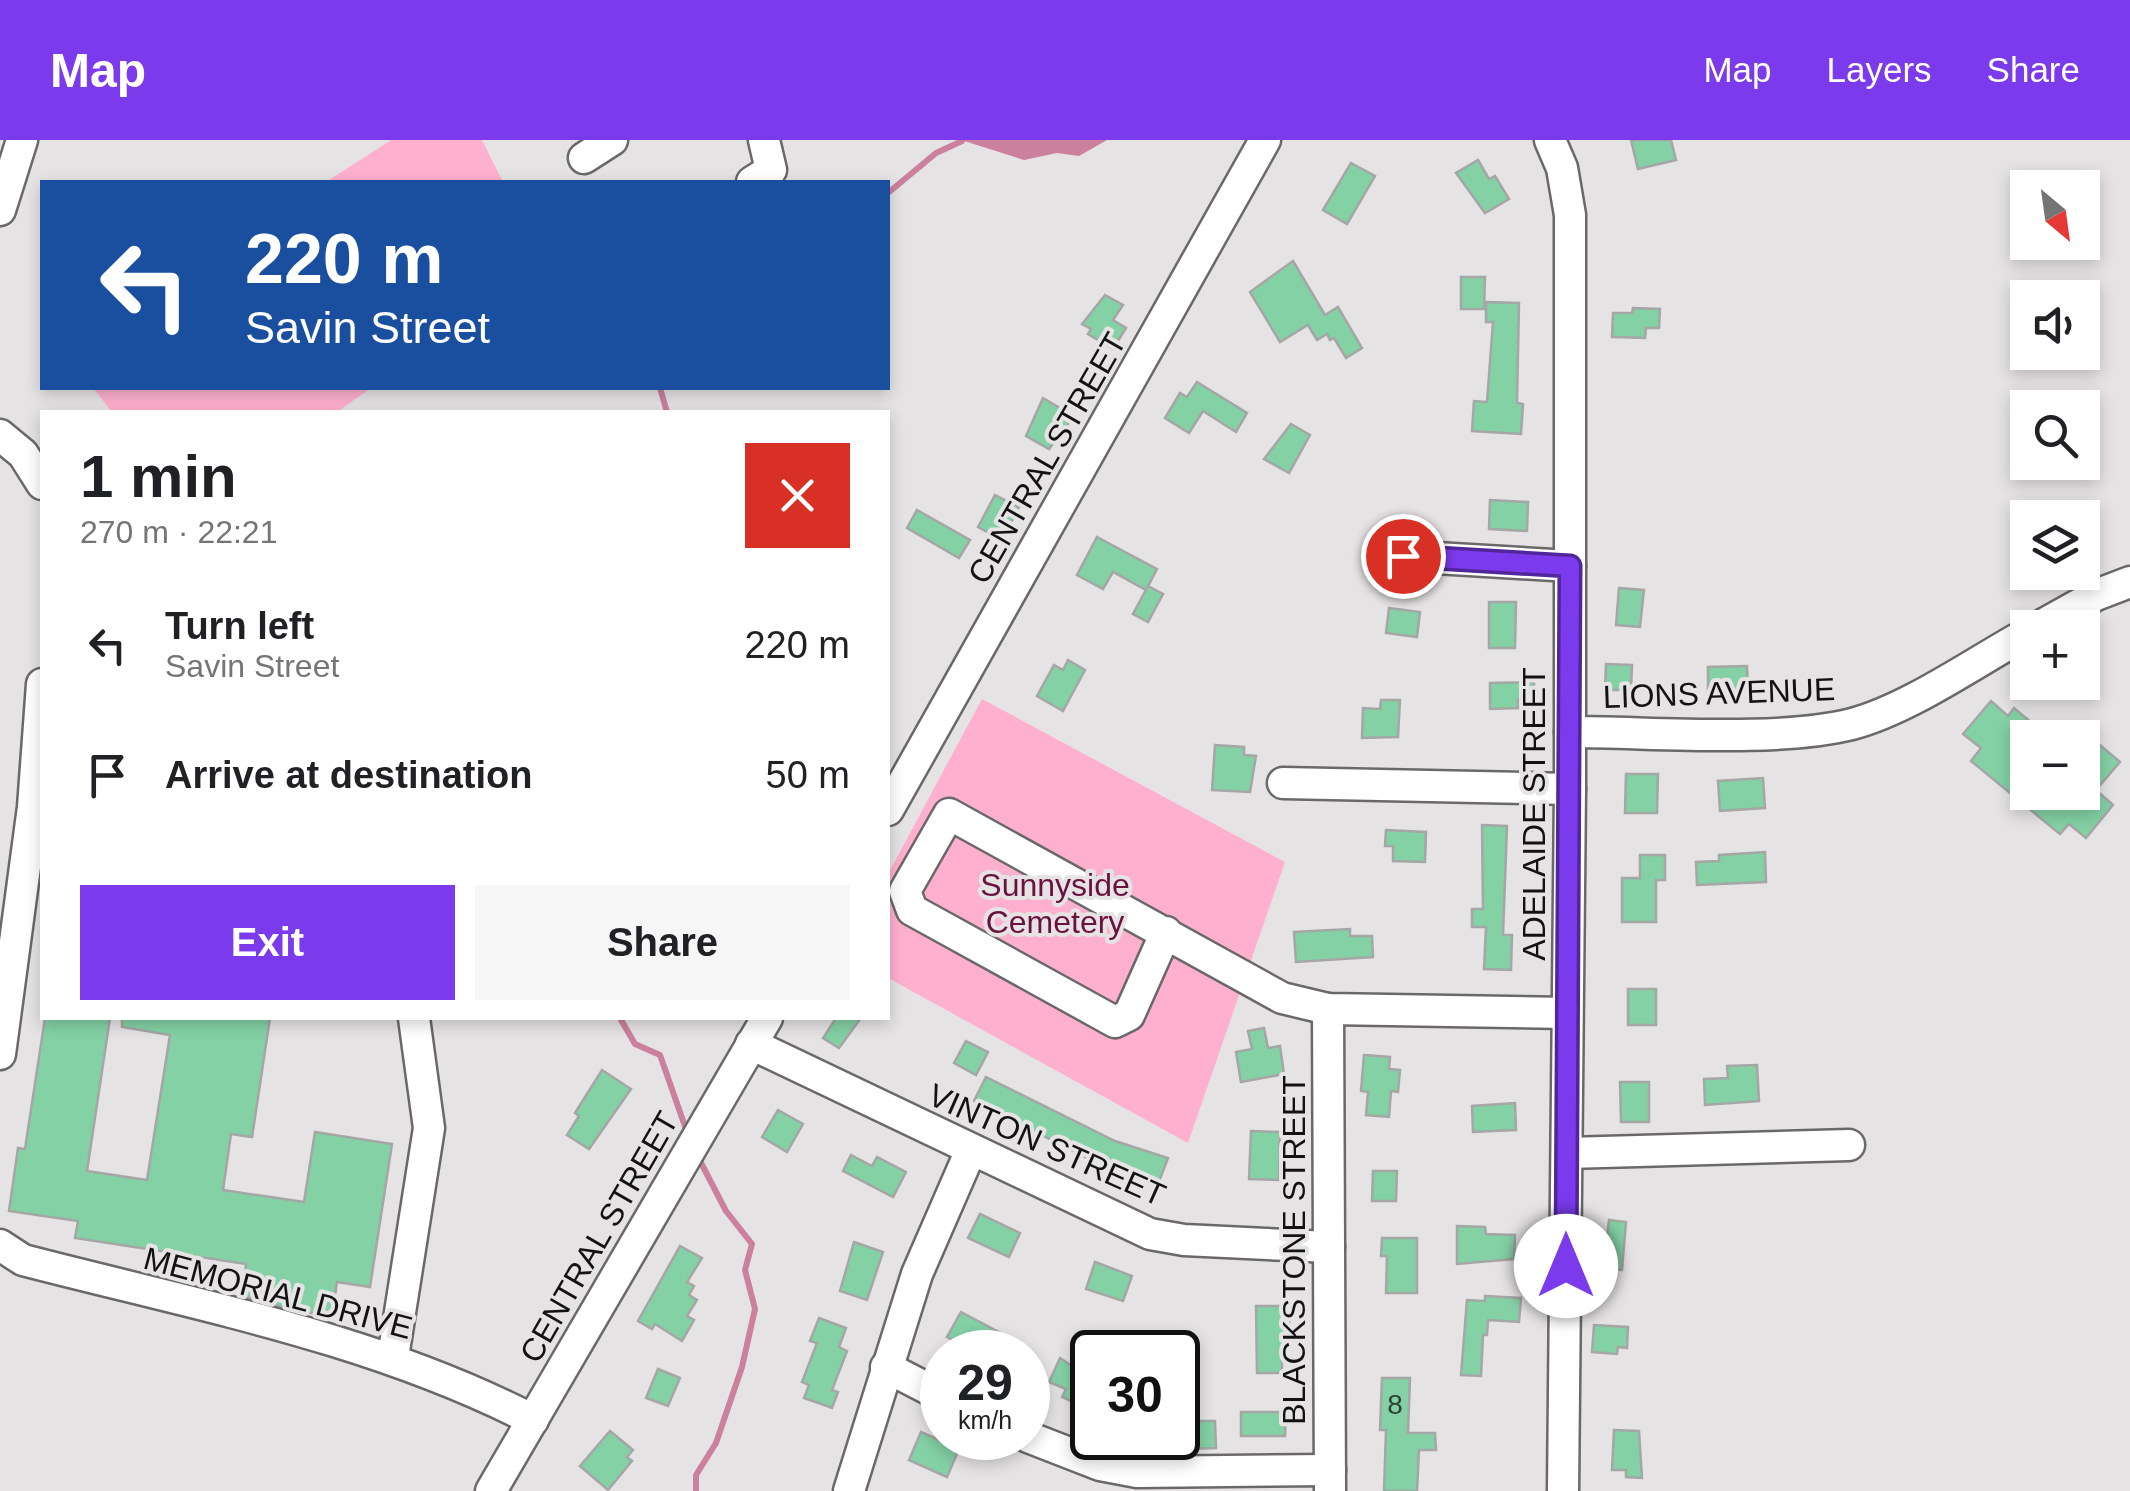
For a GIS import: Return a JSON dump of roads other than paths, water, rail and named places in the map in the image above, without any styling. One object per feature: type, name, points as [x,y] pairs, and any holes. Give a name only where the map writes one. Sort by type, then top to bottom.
[{"type":"street","points":[[0,210],[22,140]]},
{"type":"street","points":[[584,158],[612,140]]},
{"type":"street","points":[[755,180],[771,170],[764,140]]},
{"type":"street","name":"CENTRAL STREET","points":[[894,798],[1265,140]]},
{"type":"street","name":"ADELAIDE STREET","points":[[1550,140],[1562,168],[1570,215],[1570,789],[1563,1491]]},
{"type":"street","points":[[0,435],[23,454],[40,481]]},
{"type":"street","points":[[1403,556],[1570,566]]},
{"type":"street","points":[[2069,610],[2130,582]]},
{"type":"street","name":"LIONS AVENUE","points":[[1570,732],[1793,731],[1852,724],[1881,713],[2010,642]]},
{"type":"street","points":[[1,1048],[15,837],[38,808],[40,746]]},
{"type":"street","points":[[1282,783],[1570,789]]},
{"type":"street","points":[[894,798],[949,814],[1282,998],[1328,1010],[1568,1012]]},
{"type":"street","points":[[949,814],[905,891],[907,905],[1106,1020],[1129,1015],[1166,932]]},
{"type":"street","name":"BLACKSTONE STREET","points":[[1328,1010],[1330,1480]]},
{"type":"street","points":[[393,1357],[429,1128],[414,1020]]},
{"type":"street","name":"CENTRAL STREET","points":[[491,1491],[759,1031]]},
{"type":"street","name":"VINTON STREET","points":[[759,1031],[971,1150],[1150,1234],[1184,1240],[1330,1247]]},
{"type":"street","points":[[1567,1153],[1850,1146]]},
{"type":"street","points":[[848,1491],[916,1274],[971,1150]]},
{"type":"street","name":"MEMORIAL DRIVE","points":[[0,1245],[24,1260],[393,1357],[476,1390],[534,1420]]},
{"type":"street","points":[[886,1367],[920,1385]]},
{"type":"street","points":[[1050,1446],[1100,1465],[1137,1472],[1330,1480]]},
{"type":"waterway","points":[[890,191],[936,153],[962,141]]},
{"type":"waterway","points":[[661,390],[666,410]]},
{"type":"waterway","points":[[621,1020],[635,1044],[660,1055],[687,1132]]},
{"type":"waterway","points":[[696,1491],[696,1475],[716,1443],[742,1367],[755,1309],[745,1270],[752,1244],[726,1211],[698,1157]]},
{"type":"park label","name":"Sunnyside Cemetery","points":[[1055,904]]}]
